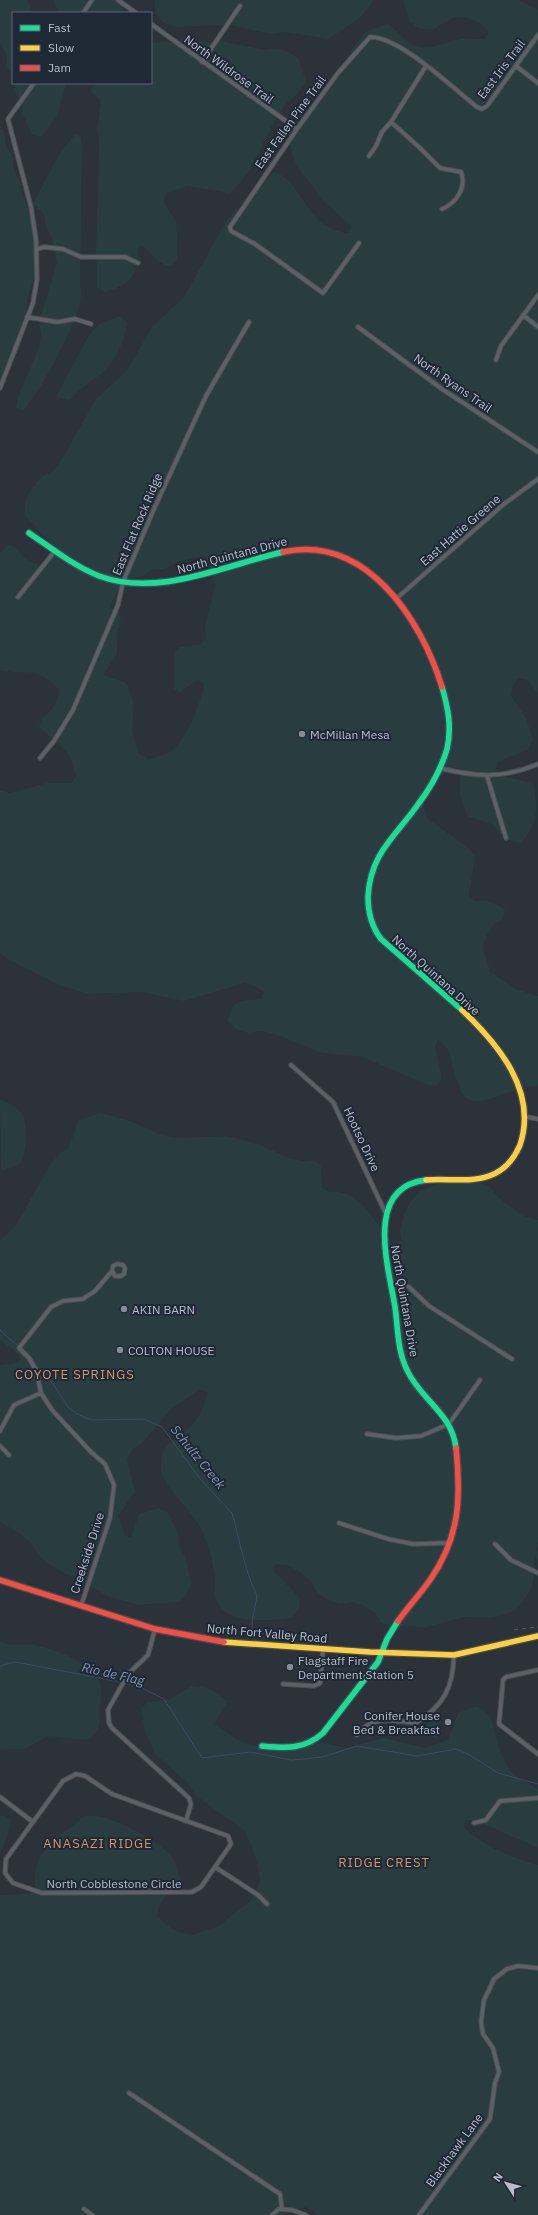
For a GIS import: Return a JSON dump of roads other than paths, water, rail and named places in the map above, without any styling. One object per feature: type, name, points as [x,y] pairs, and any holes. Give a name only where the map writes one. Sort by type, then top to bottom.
[{"type":"street","points":[[85,12],[92,0]]},
{"type":"street","points":[[118,0],[135,12]]},
{"type":"street","points":[[202,62],[240,6]]},
{"type":"street","name":"North Wildrose Trail","points":[[152,25],[297,129]]},
{"type":"street","name":"East Iris Trail","points":[[426,66],[477,108],[482,109],[488,106],[538,35]]},
{"type":"street","name":"East Fallen Pine Trail","points":[[359,243],[323,293],[255,244],[231,231],[231,222],[338,73],[370,37],[379,37],[385,40],[426,66]]},
{"type":"street","points":[[369,156],[376,146],[382,132],[391,122],[426,66]]},
{"type":"street","points":[[516,66],[538,82]]},
{"type":"street","points":[[0,388],[33,302],[37,280],[37,249],[31,206],[8,118],[33,84]]},
{"type":"street","points":[[391,122],[440,168],[461,172],[464,179],[462,189],[451,206],[442,209]]},
{"type":"street","points":[[37,249],[44,247],[63,250],[74,256],[81,257],[120,256],[138,263]]},
{"type":"street","points":[[496,360],[501,346],[538,295]]},
{"type":"street","points":[[523,315],[538,327]]},
{"type":"street","points":[[27,318],[57,322],[75,318],[91,324]]},
{"type":"street","name":"East Flat Rock Ridge","points":[[40,758],[54,741],[73,710],[118,605],[123,582],[154,508],[206,396],[249,322]]},
{"type":"street","name":"North Ryans Trail","points":[[358,327],[442,389],[538,452]]},
{"type":"street","name":"East Hattie Greene","points":[[397,598],[504,504],[538,479]]},
{"type":"street","name":"North Quintana Drive","points":[[29,533],[55,551],[102,577],[123,582],[175,582],[250,559],[305,548],[325,550],[346,559],[375,579],[397,598],[431,651],[446,702],[450,725],[447,743],[439,768],[422,800],[382,847],[374,862],[370,877],[368,902],[371,920],[378,935],[390,948],[431,982],[493,1043],[521,1081],[526,1098],[527,1117],[520,1149],[504,1167],[478,1179],[433,1177],[420,1180],[408,1185],[398,1195],[386,1214],[384,1245],[407,1373],[438,1408],[455,1437],[460,1509],[448,1543],[437,1569],[386,1639],[383,1652],[359,1686],[313,1744],[300,1748],[262,1746]]},
{"type":"street","points":[[18,597],[55,551]]},
{"type":"street","points":[[439,768],[460,773],[487,776],[514,773],[538,764]]},
{"type":"street","points":[[487,776],[506,838]]},
{"type":"street","name":"Hootso Drive","points":[[291,1065],[332,1102],[386,1214]]},
{"type":"street","points":[[527,1117],[538,1119]]},
{"type":"street","name":"Creekside Drive","points":[[81,1606],[110,1518],[114,1484],[105,1464],[91,1452],[52,1410],[41,1393],[36,1370],[29,1358],[19,1348],[51,1307],[63,1300],[83,1299],[94,1291],[112,1271]]},
{"type":"street","points":[[392,1286],[400,1283],[409,1287],[429,1306],[512,1359]]},
{"type":"street","points":[[367,1434],[396,1438],[421,1436],[448,1424],[480,1380]]},
{"type":"street","points":[[0,1431],[14,1405],[41,1393]]},
{"type":"street","points":[[0,1446],[9,1455]]},
{"type":"street","points":[[339,1524],[388,1539],[413,1544],[448,1543]]},
{"type":"street","points":[[495,1544],[511,1560],[538,1573]]},
{"type":"street","name":"North Fort Valley Road","points":[[0,1580],[155,1629],[219,1642],[323,1649],[454,1655],[538,1636]]},
{"type":"street","points":[[155,1629],[148,1655],[128,1674],[108,1710],[109,1723],[112,1728],[189,1798],[191,1804],[186,1821]]},
{"type":"street","points":[[282,1684],[314,1686],[320,1683],[323,1649]]},
{"type":"street","points":[[357,1735],[363,1726],[379,1719],[416,1723],[433,1712],[448,1691],[453,1678],[454,1655]]},
{"type":"street","points":[[538,1670],[506,1677],[501,1684],[499,1724],[538,1754]]},
{"type":"street","name":"North Cobblestone Circle","points":[[76,1774],[85,1776],[107,1792],[224,1834],[231,1839],[231,1844],[200,1887],[192,1892],[42,1893],[33,1891],[8,1879],[4,1867],[6,1859],[33,1822],[63,1781],[76,1774]]},
{"type":"street","points":[[0,1798],[33,1822]]},
{"type":"street","points":[[474,1823],[486,1820],[500,1801],[538,1798]]},
{"type":"street","points":[[215,1867],[258,1895],[267,1904]]},
{"type":"street","name":"Blackhawk Lane","points":[[419,2215],[490,2119],[495,2082],[499,2072],[493,2048],[483,2034],[480,2022],[484,2000],[494,1979],[506,1969],[518,1966],[538,1968]]},
{"type":"street","points":[[129,2093],[280,2194],[282,2209]]},
{"type":"street","points":[[84,2209],[92,2215]]},
{"type":"street","points":[[272,2215],[278,2209],[282,2209],[292,2210],[306,2215]]},
{"type":"waterway","name":"Schultz Creek","points":[[0,1330],[19,1347]]},
{"type":"waterway","name":"Schultz Creek","points":[[35,1364],[53,1384],[69,1408],[77,1414],[91,1420],[144,1419],[162,1427],[201,1480],[232,1513],[245,1565],[257,1595],[252,1623],[255,1641]]},
{"type":"waterway","name":"Rio de Flag","points":[[0,1666],[15,1662],[121,1682]]},
{"type":"waterway","name":"Rio de Flag","points":[[124,1683],[138,1686],[164,1699],[202,1758],[250,1752],[291,1760],[305,1759],[322,1757],[357,1746],[417,1756],[456,1749],[468,1754],[498,1773],[538,1784]]},
{"type":"railway","points":[[514,1630],[538,1627]]},
{"type":"place","name":"McMillan Mesa","points":[[302,734]]},
{"type":"place","name":"AKIN BARN","points":[[124,1309]]},
{"type":"place","name":"COLTON HOUSE","points":[[120,1350]]},
{"type":"place","name":"Flagstaff Fire Department Station 5","points":[[290,1667]]},
{"type":"place","name":"Conifer House Bed & Breakfast","points":[[448,1722]]},
{"type":"district","name":"COYOTE SPRINGS","points":[[75,1374]]},
{"type":"district","name":"ANASAZI RIDGE","points":[[98,1843]]},
{"type":"district","name":"RIDGE CREST","points":[[384,1862]]}]
